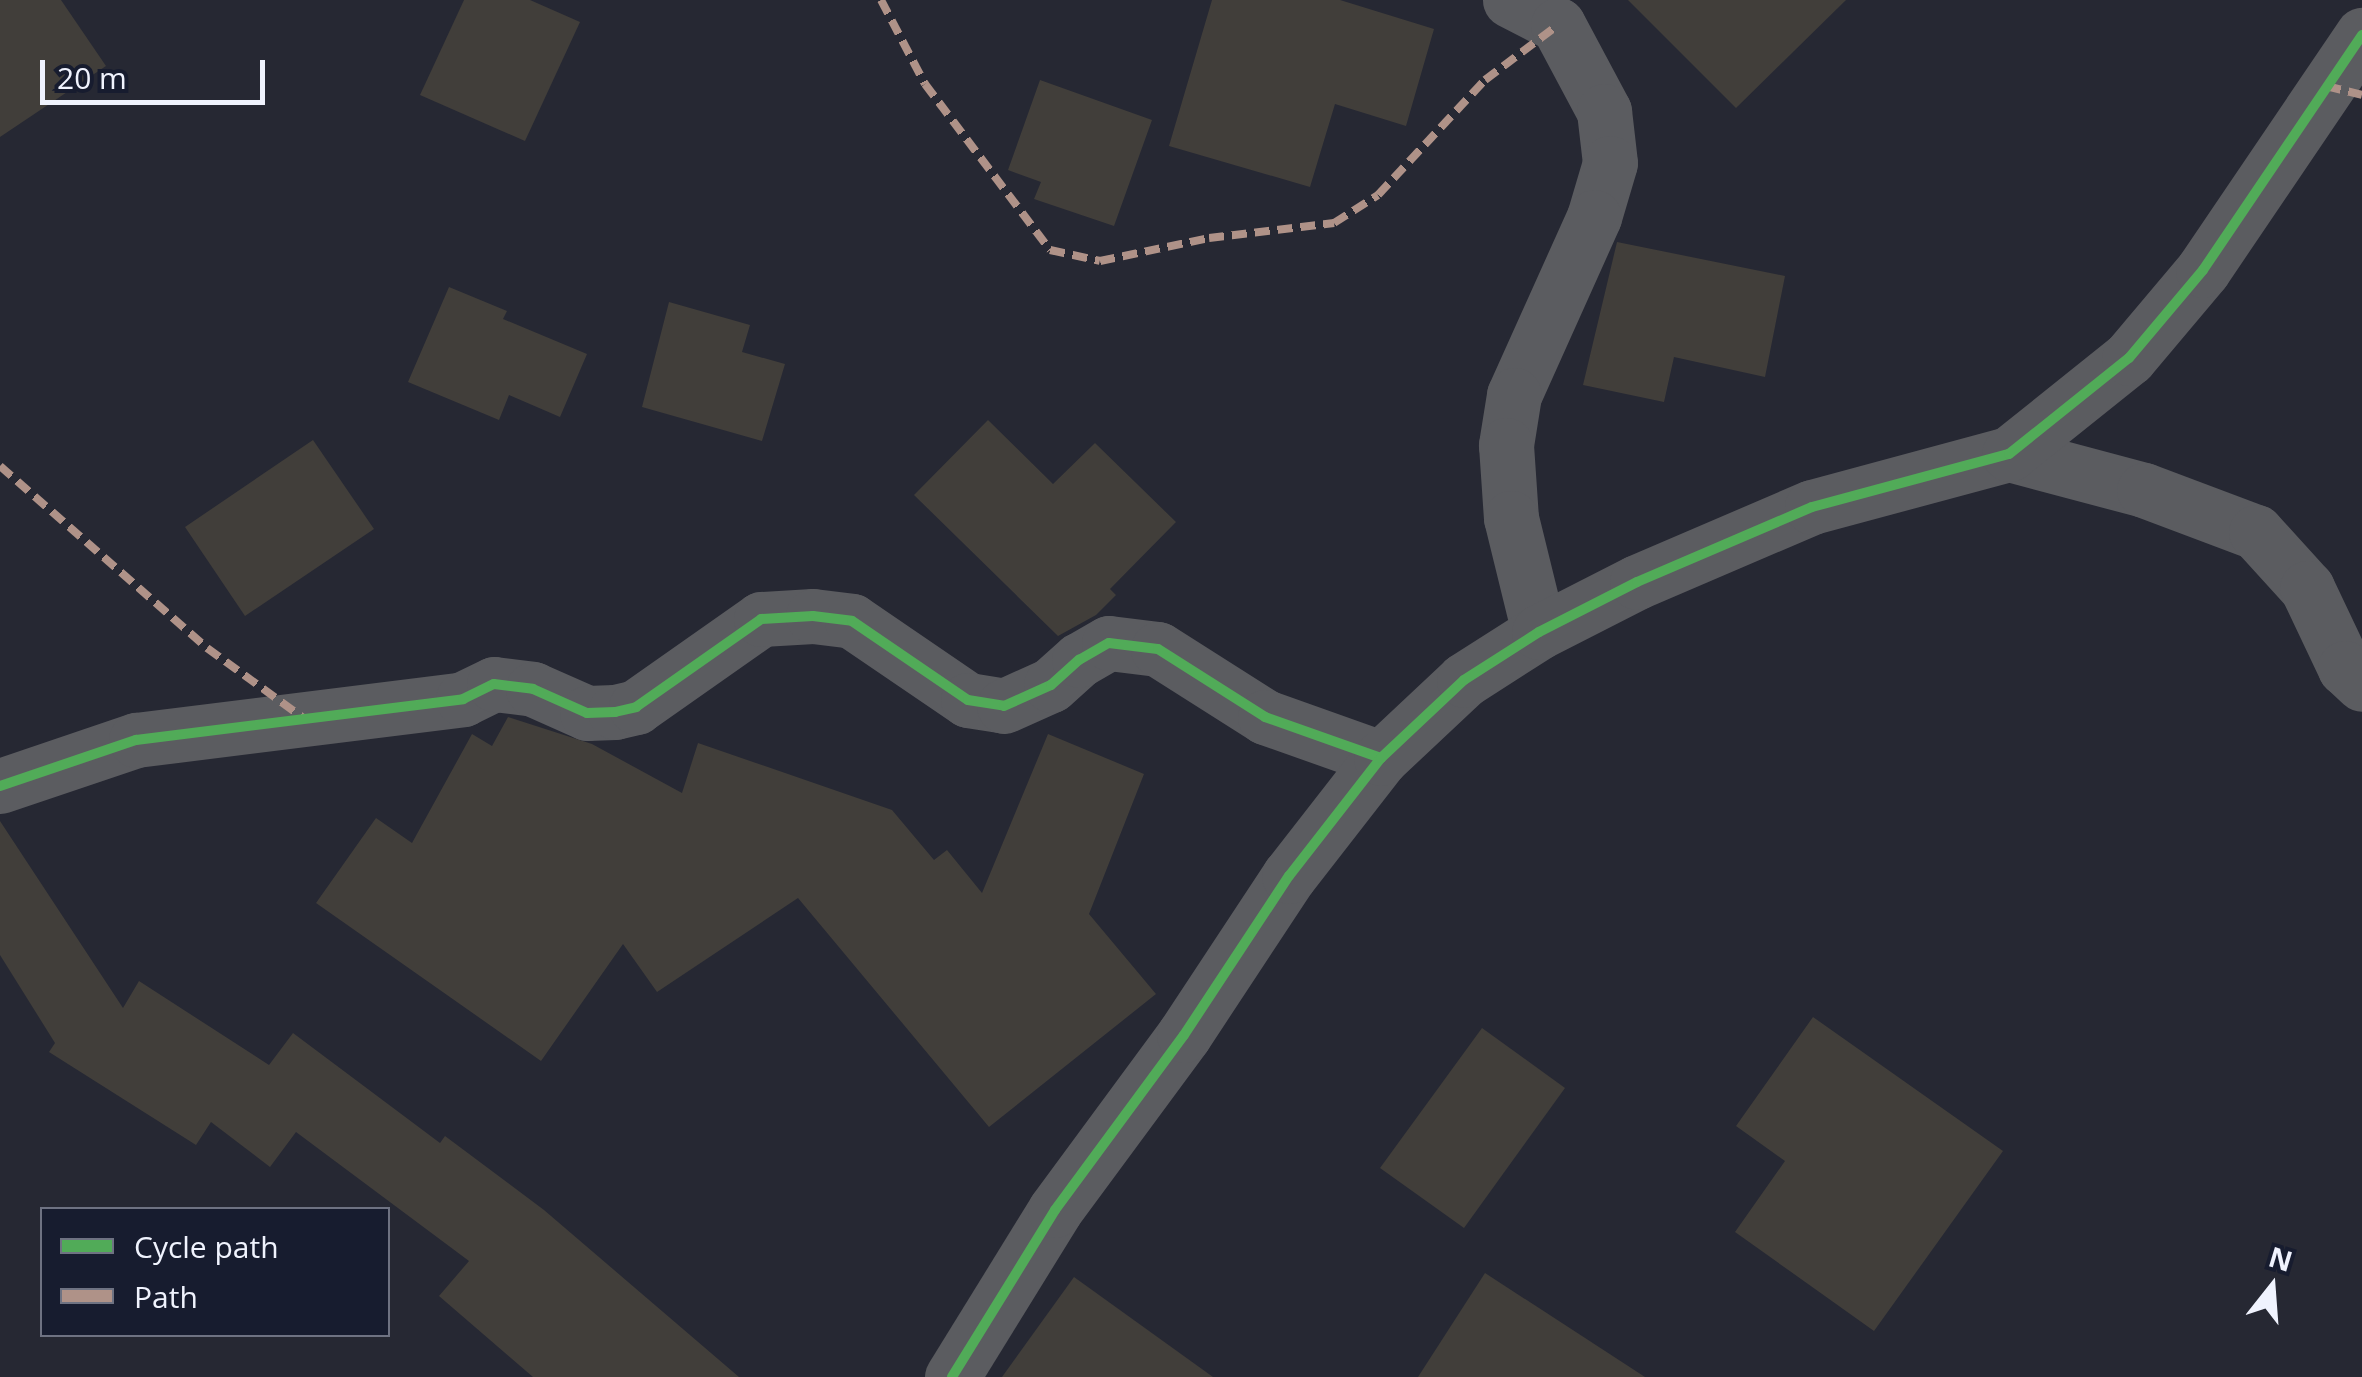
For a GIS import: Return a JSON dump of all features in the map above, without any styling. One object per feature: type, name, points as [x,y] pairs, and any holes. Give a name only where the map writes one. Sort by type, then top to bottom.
[{"type":"street","points":[[1510,0],[1558,25],[1604,111],[1610,163],[1594,217],[1514,395],[1506,445],[1511,518],[1539,632]]},
{"type":"street","points":[[952,1377],[1055,1210],[1184,1036],[1289,876],[1382,758],[1464,680],[1539,632],[1636,582],[1812,507],[2009,454],[2129,358],[2202,270],[2362,34]]},
{"type":"street","points":[[2009,454],[2144,490],[2256,532],[2307,588],[2345,668],[2362,684]]},
{"type":"street","points":[[0,786],[136,740],[463,699],[494,684],[533,690],[587,712],[615,712],[636,707],[761,619],[813,616],[852,620],[968,700],[1004,706],[1050,685],[1079,660],[1109,643],[1158,649],[1264,717],[1382,758]]},
{"type":"building","points":[[0,0],[61,0],[106,66],[0,137]]},
{"type":"building","points":[[464,0],[530,0],[580,22],[525,141],[420,95]]},
{"type":"building","points":[[1212,0],[1340,0],[1434,29],[1406,126],[1335,104],[1310,187],[1169,146]]},
{"type":"building","points":[[1628,0],[1846,0],[1736,108]]},
{"type":"building","points":[[1040,80],[1152,120],[1114,226],[1034,199],[1041,182],[1008,170]]},
{"type":"building","points":[[1617,242],[1785,276],[1765,377],[1674,357],[1664,402],[1583,385]]},
{"type":"building","points":[[449,287],[507,311],[503,319],[587,354],[560,417],[509,395],[499,420],[408,382]]},
{"type":"building","points":[[669,302],[750,325],[742,352],[785,364],[762,441],[642,407]]},
{"type":"building","points":[[988,420],[1053,484],[1095,443],[1176,522],[1110,589],[1116,595],[1096,615],[1058,636],[914,495]]},
{"type":"building","points":[[313,440],[374,529],[245,616],[185,527]]},
{"type":"building","points":[[508,717],[592,744],[682,793],[698,743],[892,810],[934,860],[947,850],[982,893],[1048,734],[1144,774],[1089,914],[1156,994],[989,1127],[798,898],[657,992],[623,944],[541,1061],[316,903],[376,818],[412,843],[472,734],[492,746]]},
{"type":"building","points":[[0,821],[123,1008],[139,981],[269,1065],[293,1033],[440,1143],[445,1136],[544,1210],[739,1377],[533,1377],[439,1296],[469,1261],[296,1132],[270,1167],[211,1122],[196,1145],[49,1052],[55,1043],[0,955]]},
{"type":"building","points":[[1813,1017],[2003,1151],[1874,1331],[1735,1232],[1785,1161],[1736,1126]]},
{"type":"building","points":[[1482,1028],[1565,1088],[1464,1228],[1380,1168]]},
{"type":"building","points":[[1485,1273],[1645,1377],[1418,1377]]},
{"type":"building","points":[[1074,1277],[1213,1377],[1002,1377]]},
{"type":"marked path","points":[[881,0],[925,84],[1050,250],[1100,261],[1209,238],[1334,223],[1378,195],[1485,80],[1558,25]]},
{"type":"marked path","points":[[2326,86],[2362,95]]},
{"type":"marked path","points":[[0,466],[207,648],[306,720]]},
{"type":"cycle path","points":[[952,1377],[1055,1210],[1184,1035],[1289,876],[1381,758],[1464,680],[1539,632],[1637,582],[1812,507],[2009,454],[2129,358],[2203,270],[2362,35]]},
{"type":"cycle path","points":[[0,786],[136,740],[463,699],[494,684],[533,689],[587,713],[615,712],[636,707],[761,619],[813,616],[852,621],[968,700],[1004,706],[1051,685],[1079,660],[1109,643],[1158,649],[1265,717],[1381,758]]}]
